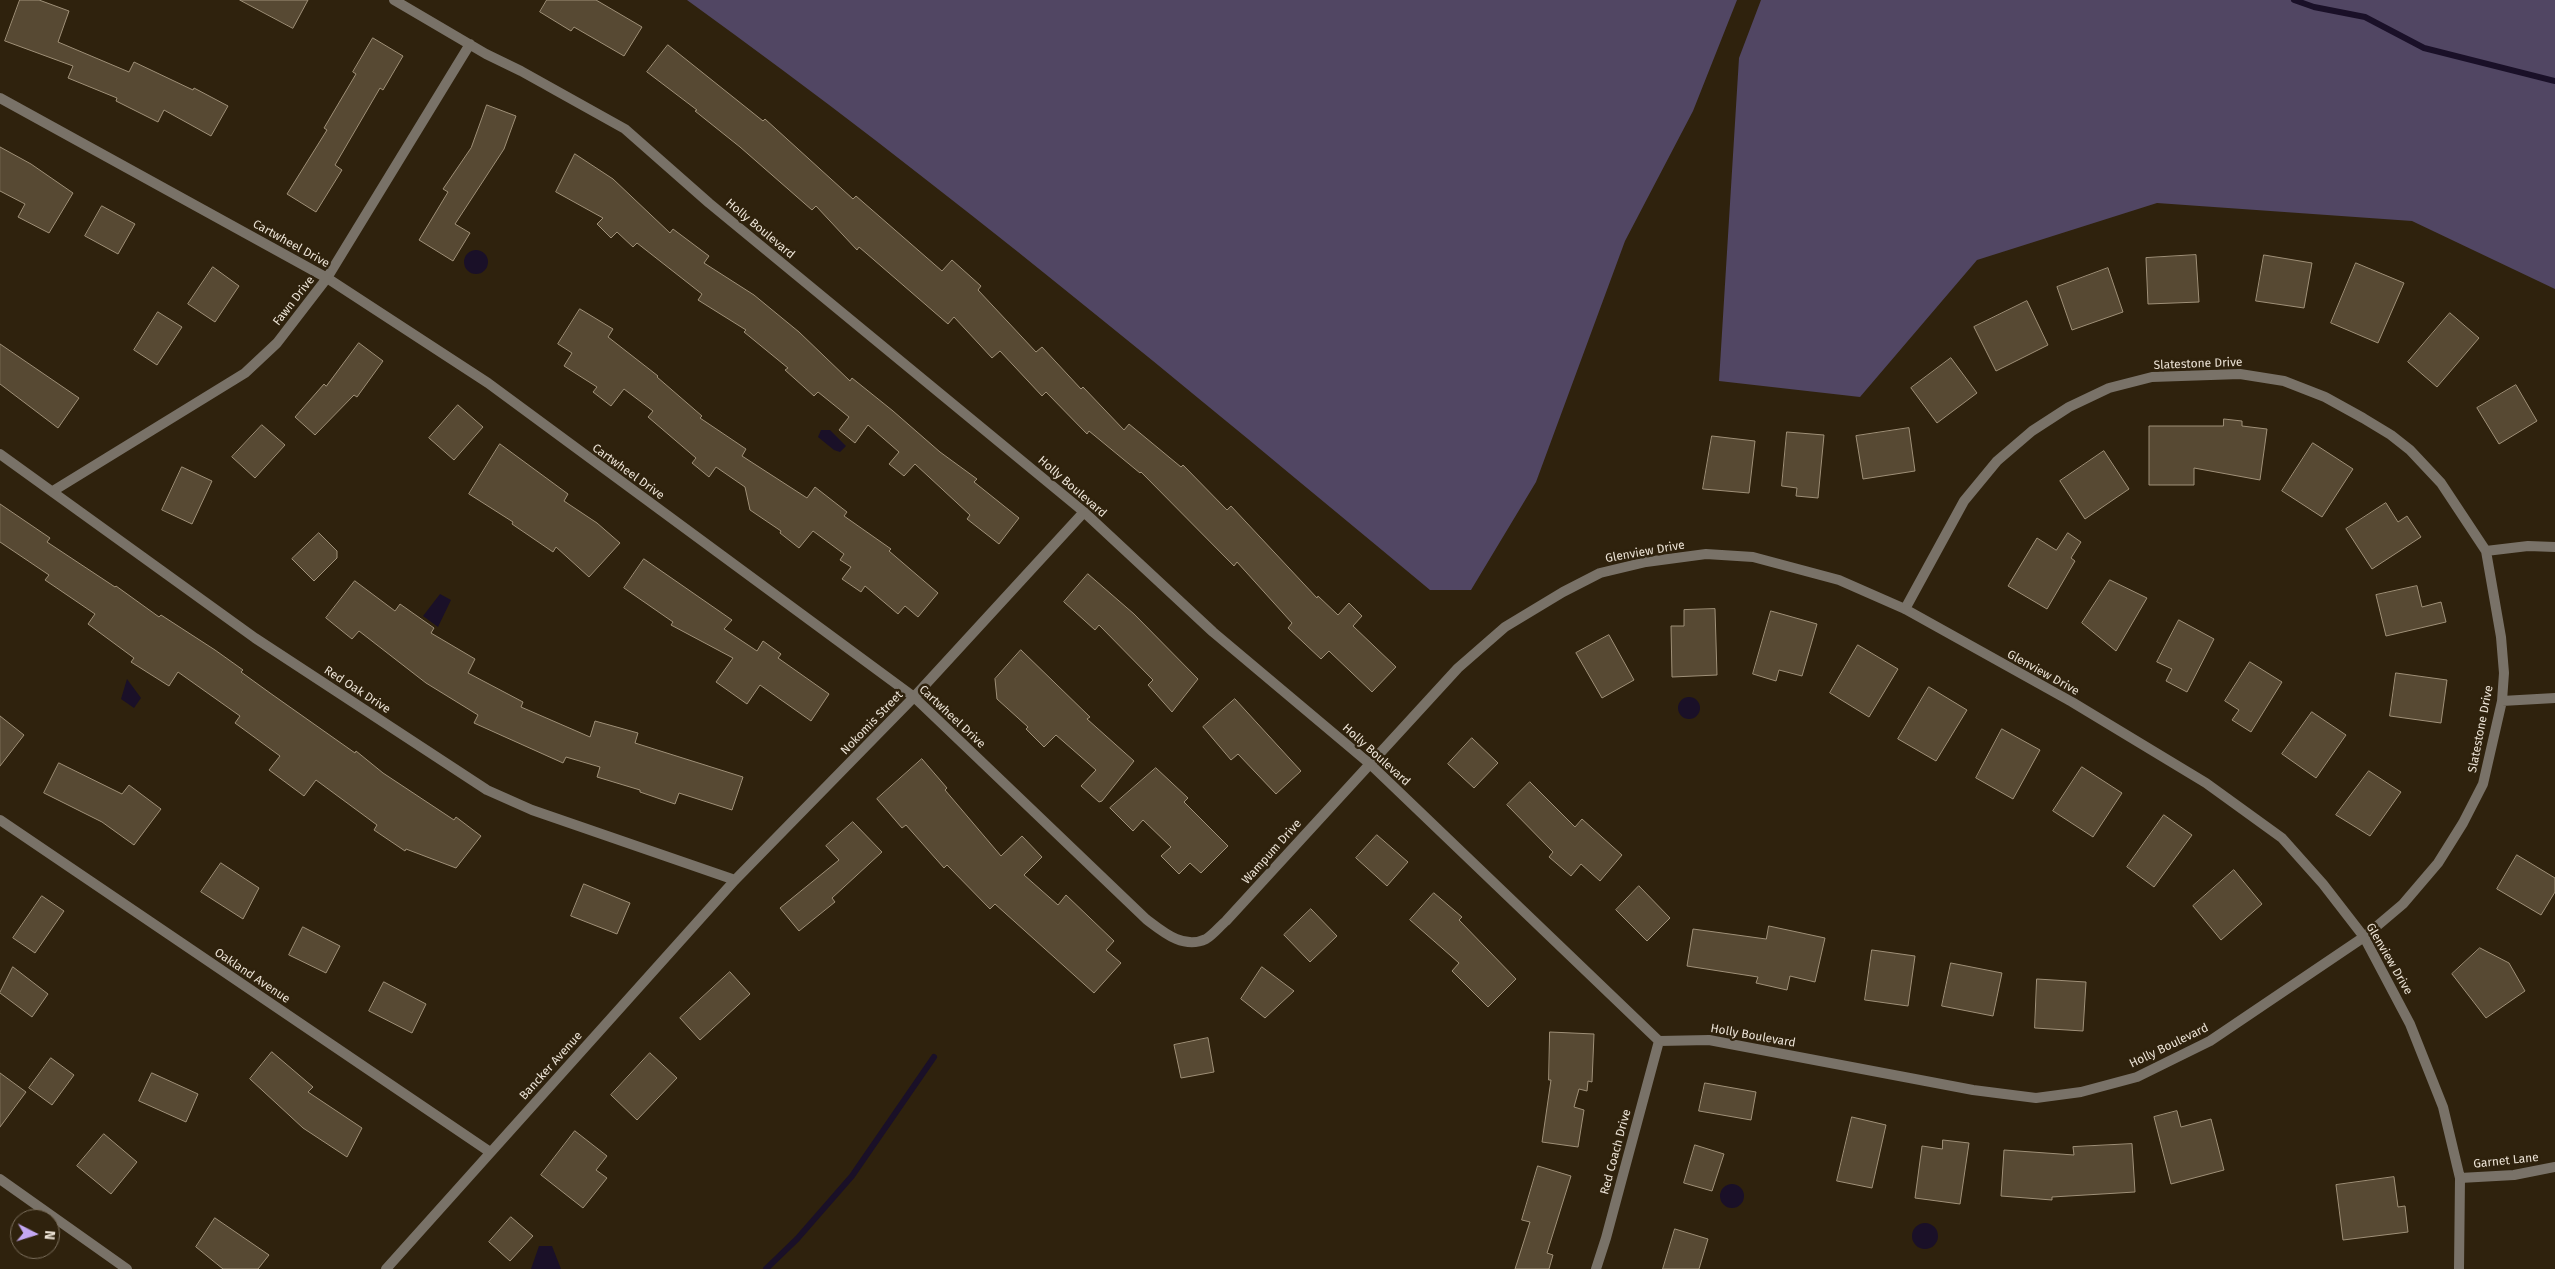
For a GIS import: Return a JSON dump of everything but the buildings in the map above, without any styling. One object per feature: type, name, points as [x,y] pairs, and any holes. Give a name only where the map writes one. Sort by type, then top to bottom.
[{"type":"street","name":"Holly Boulevard","points":[[394,0],[625,129],[709,203],[1084,512],[1199,620],[1370,764],[1659,1041],[1708,1040],[1973,1090],[2027,1097],[2036,1098],[2072,1093],[2137,1077],[2210,1041],[2364,937]]},
{"type":"street","name":"Fawn Drive","points":[[54,491],[245,373],[277,343],[327,278],[470,44]]},
{"type":"street","name":"Cartwheel Drive","points":[[0,98],[327,278],[488,383],[914,698],[1146,918],[1166,934],[1184,942]]},
{"type":"street","name":"Slatestone Drive","points":[[1905,609],[1964,501],[1997,461],[2032,431],[2069,407],[2108,388],[2152,377],[2240,374],[2284,381],[2325,397],[2384,430],[2410,450],[2441,483],[2486,551],[2501,638],[2504,673],[2502,701],[2483,784],[2463,823],[2438,863],[2403,904],[2364,937]]},
{"type":"street","name":"Red Oak Drive","points":[[0,454],[54,491],[255,638],[487,790],[532,810],[735,880]]},
{"type":"street","name":"Nokomis Street","points":[[735,880],[914,698],[1084,512]]},
{"type":"street","points":[[2486,551],[2528,546],[2555,547]]},
{"type":"street","name":"Glenview Drive","points":[[1370,764],[1458,668],[1505,627],[1563,592],[1600,573],[1646,562],[1706,554],[1753,557],[1839,580],[1905,609],[2104,721],[2206,783],[2282,838],[2323,884],[2364,937],[2410,1024],[2443,1107],[2460,1178],[2459,1269]]},
{"type":"street","points":[[2502,701],[2555,698]]},
{"type":"street","name":"Wampum Drive","points":[[1184,942],[1205,939],[1226,921],[1370,764]]},
{"type":"street","name":"Oakland Avenue","points":[[0,820],[490,1152]]},
{"type":"street","name":"Bancker Avenue","points":[[386,1269],[735,880]]},
{"type":"street","name":"Red Coach Drive","points":[[1596,1269],[1659,1041]]},
{"type":"street","name":"Garnet Lane","points":[[2460,1178],[2514,1175],[2555,1167]]},
{"type":"street","points":[[0,1179],[127,1269]]},
{"type":"shaded area","points":[[687,0],[1737,0],[1693,111],[1625,241],[1536,482],[1471,590],[1430,590],[1156,363],[971,215],[783,70]]},
{"type":"shaded area","points":[[1761,0],[2555,0],[2555,289],[2412,221],[2157,203],[1977,260],[1860,397],[1719,381],[1739,58]]},
{"type":"shaded area","points":[[476,250],[485,253],[488,262],[485,271],[476,274],[467,271],[464,262],[467,253]]},
{"type":"shaded area","points":[[821,430],[830,430],[846,446],[840,452],[834,450],[818,437]]},
{"type":"shaded area","points":[[440,594],[451,600],[438,627],[423,616]]},
{"type":"shaded area","points":[[127,679],[141,698],[134,708],[121,699]]},
{"type":"shaded area","points":[[1689,697],[1697,700],[1700,708],[1697,716],[1689,719],[1681,716],[1678,708],[1681,700]]},
{"type":"shaded area","points":[[1732,1184],[1740,1188],[1744,1196],[1740,1204],[1732,1208],[1724,1204],[1720,1196],[1724,1188]]},
{"type":"shaded area","points":[[1925,1223],[1934,1227],[1938,1236],[1934,1245],[1925,1249],[1916,1245],[1912,1236],[1916,1227]]},
{"type":"shaded area","points":[[539,1246],[552,1246],[561,1269],[531,1269]]},
{"type":"waterway","points":[[2294,0],[2314,7],[2365,17],[2424,48],[2555,81]]},
{"type":"waterway","points":[[766,1269],[797,1239],[852,1176],[934,1057]]}]
